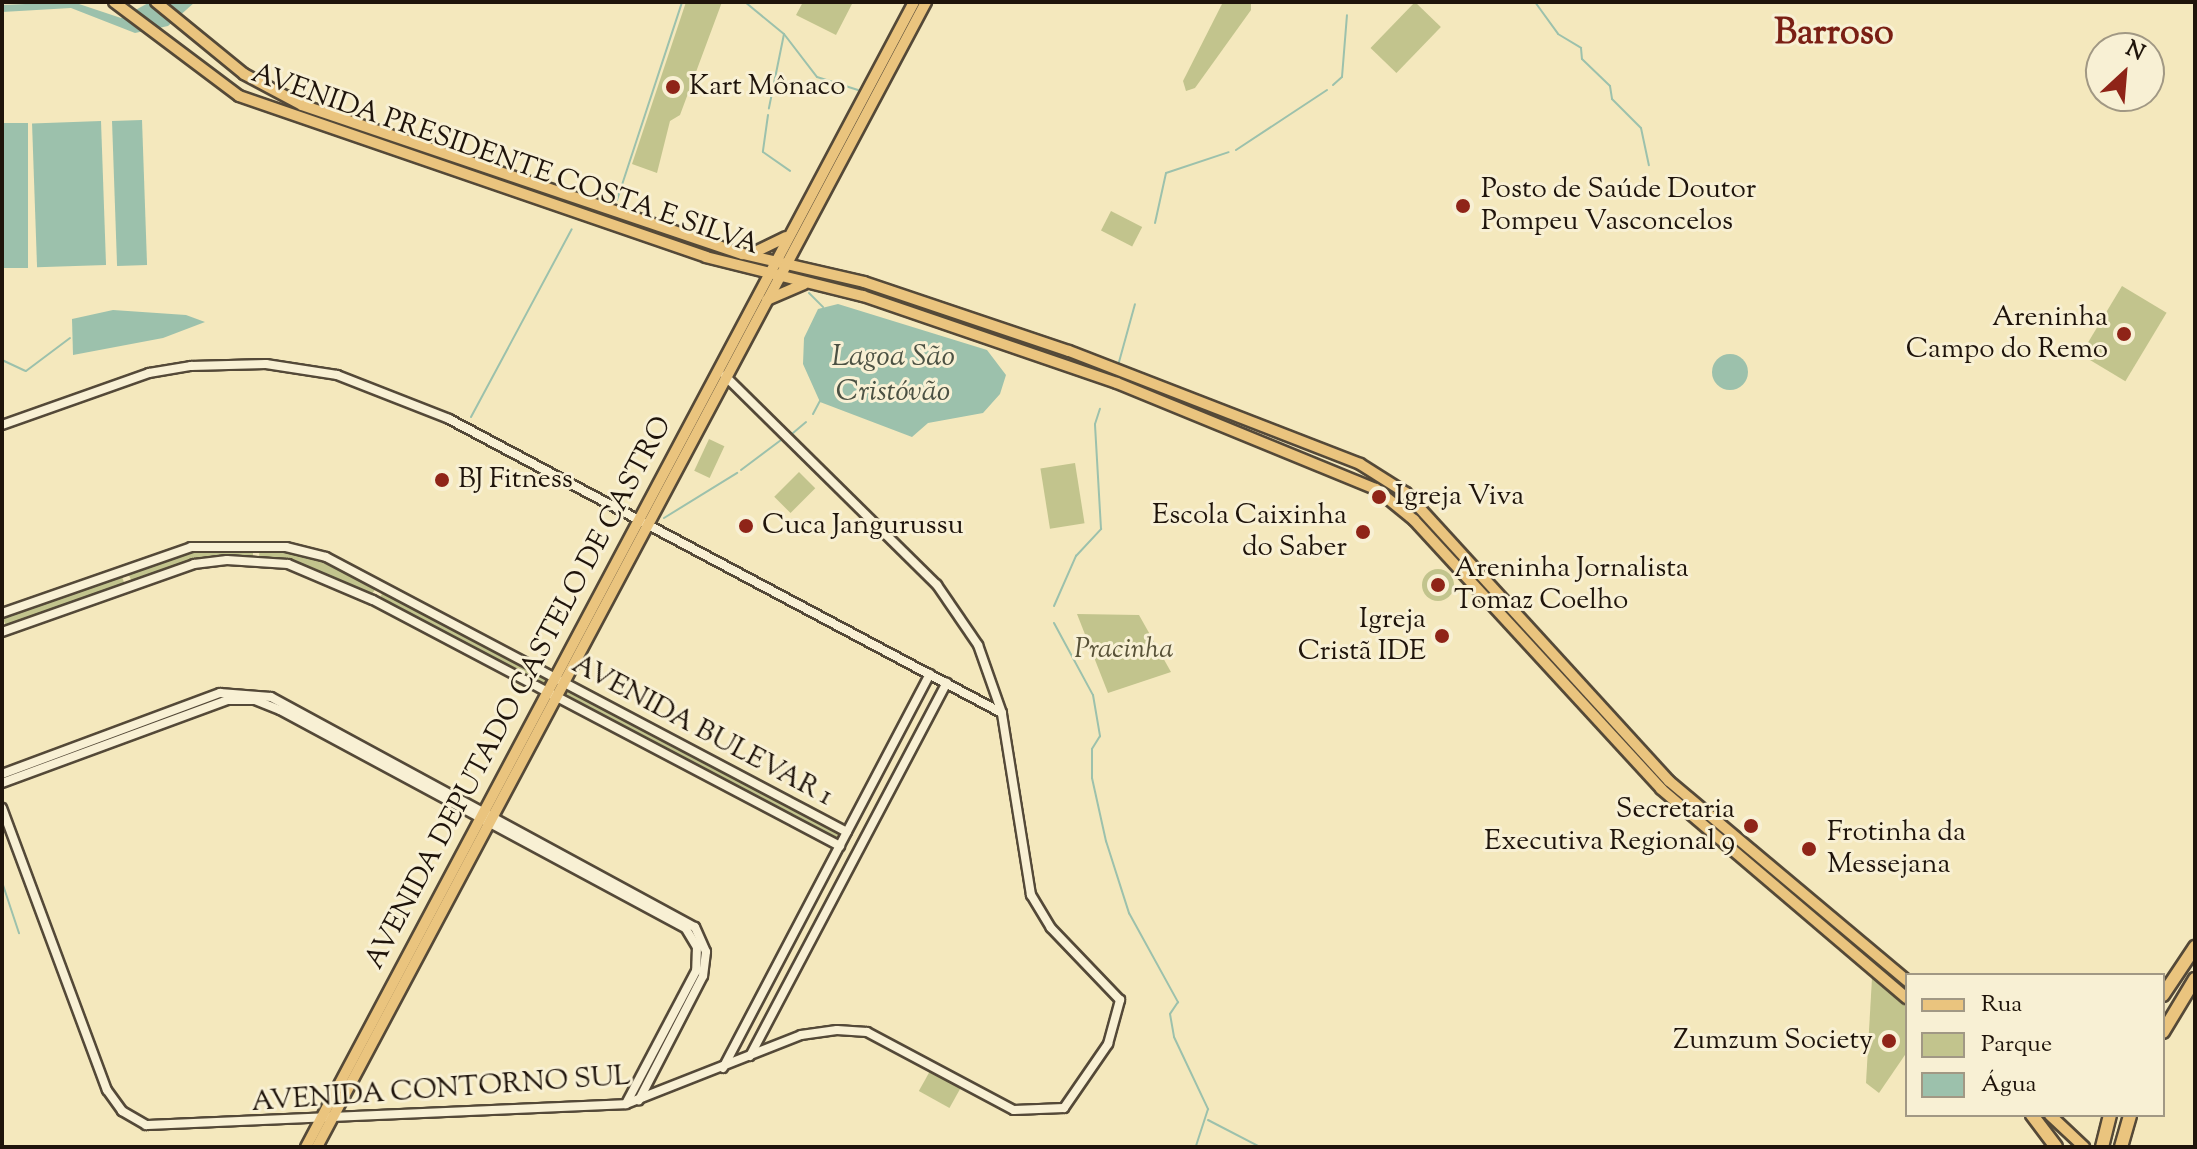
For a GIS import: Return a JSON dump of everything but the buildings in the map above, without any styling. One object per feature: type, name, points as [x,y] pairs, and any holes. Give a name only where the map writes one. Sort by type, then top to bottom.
[{"type":"highway","points":[[2165,992],[2195,947]]},
{"type":"highway","points":[[2165,1029],[2195,979]]},
{"type":"highway","points":[[2034,1117],[2056,1147]]},
{"type":"highway","points":[[2102,1147],[2110,1117]]},
{"type":"highway","points":[[2121,1147],[2129,1117]]},
{"type":"main road","name":"AVENIDA PRESIDENTE COSTA E SILVA","points":[[114,2],[239,96],[674,246],[970,332],[1149,394],[1250,440],[1349,475],[1388,497],[1665,785]]},
{"type":"main road","name":"AVENIDA PRESIDENTE COSTA E SILVA","points":[[156,2],[282,96],[743,254],[812,270],[989,325],[1152,381],[1256,427],[1360,464],[1406,493],[1531,627],[1665,785]]},
{"type":"main road","points":[[812,270],[800,256],[796,236],[914,2]]},
{"type":"main road","points":[[743,254],[772,248],[796,236],[926,2]]},
{"type":"main road","points":[[496,185],[500,173]]},
{"type":"main road","points":[[559,207],[562,194]]},
{"type":"main road","points":[[674,246],[679,233]]},
{"type":"main road","name":"AVENIDA DEPUTADO CASTELO DE CASTRO","points":[[306,1147],[326,1120],[796,236]]},
{"type":"main road","points":[[741,267],[760,299],[807,283]]},
{"type":"main road","name":"AVENIDA DEPUTADO CASTELO DE CASTRO","points":[[685,440],[725,376],[760,299]]},
{"type":"main road","points":[[970,332],[974,320]]},
{"type":"main road","points":[[986,338],[989,325]]},
{"type":"main road","points":[[1250,440],[1256,427]]},
{"type":"main road","points":[[1268,447],[1273,433]]},
{"type":"main road","points":[[1521,636],[1531,627]]},
{"type":"main road","points":[[1665,785],[1905,996]]},
{"type":"main road","points":[[1704,819],[1905,979]]},
{"type":"main road","points":[[2052,1117],[2082,1143],[2092,1147]]},
{"type":"main road","points":[[2060,1117],[2082,1143]]},
{"type":"main road","name":"AVENIDA DEPUTADO CASTELO DE CASTRO","points":[[317,1147],[326,1120]]},
{"type":"street","points":[[2,425],[149,373],[214,363],[304,369],[424,407],[1002,713]]},
{"type":"street","points":[[725,376],[937,585],[970,630],[1002,713]]},
{"type":"street","name":"AVENIDA BULEVAR 1","points":[[2,613],[191,547],[258,542],[326,557],[847,832]]},
{"type":"street","name":"AVENIDA BULEVAR 1","points":[[2,632],[180,568],[256,560],[318,573],[840,846]]},
{"type":"street","points":[[723,1068],[930,674]]},
{"type":"street","points":[[750,1056],[947,683]]},
{"type":"street","points":[[2,774],[209,697],[246,691],[271,697],[486,816]]},
{"type":"street","points":[[2,783],[239,699],[269,705],[683,917],[698,931],[705,969],[626,1104]]},
{"type":"street","name":"AVENIDA CONTORNO SUL","points":[[2,808],[107,1090],[131,1118],[174,1128],[626,1104],[813,1032],[861,1030],[1011,1109],[1040,1113],[1064,1108],[1078,1094],[1108,1044],[1120,1003],[1115,990],[1051,928],[1031,895],[1002,713]]},
{"type":"street","points":[[815,892],[830,900]]},
{"type":"street","points":[[639,1101],[676,1021]]},
{"type":"green space","name":"Kart Mônaco","points":[[686,2],[722,2],[680,115],[670,121],[657,173],[632,164]]},
{"type":"green space","points":[[803,2],[853,2],[836,35],[796,15]]},
{"type":"green space","points":[[1223,2],[1251,2],[1251,10],[1195,88],[1186,91],[1183,81]]},
{"type":"green space","points":[[1415,2],[1441,27],[1396,73],[1371,48]]},
{"type":"green space","points":[[1111,211],[1142,227],[1132,246],[1101,231]]},
{"type":"green space","name":"Areninha Campo do Remo","points":[[2122,286],[2167,313],[2125,381],[2081,355]]},
{"type":"green space","points":[[709,439],[724,446],[710,478],[694,471]]},
{"type":"green space","points":[[1075,463],[1085,523],[1050,529],[1040,468]]},
{"type":"green space","points":[[799,472],[815,488],[791,513],[774,497]]},
{"type":"green space","points":[[253,545],[253,557],[222,557],[132,582],[127,571],[195,549]]},
{"type":"green space","points":[[260,545],[325,560],[377,586],[371,596],[322,572],[259,557]]},
{"type":"green space","name":"Areninha Jornalista Tomaz Coelho","points":[[1438,569],[1449,574],[1454,585],[1449,596],[1438,601],[1427,596],[1422,585],[1427,574]]},
{"type":"green space","points":[[121,574],[125,585],[7,628],[3,617]]},
{"type":"green space","points":[[384,590],[550,678],[545,688],[379,600]]},
{"type":"green space","name":"Pracinha","points":[[1077,614],[1139,615],[1171,672],[1108,693]]},
{"type":"green space","points":[[566,686],[841,832],[835,842],[561,696]]},
{"type":"green space","name":"Zumzum Society","points":[[1872,978],[1905,1004],[1905,1055],[1879,1093],[1866,1083]]},
{"type":"green space","points":[[930,1071],[961,1088],[949,1108],[919,1091]]},
{"type":"water","points":[[73,2],[121,18],[150,2],[195,2],[168,26],[135,33],[71,8],[2,12],[2,5]]},
{"type":"water","points":[[142,120],[147,265],[117,266],[112,121]]},
{"type":"water","points":[[101,121],[106,265],[37,267],[32,123]]},
{"type":"water","points":[[2,123],[28,123],[28,268],[2,268]]},
{"type":"water","name":"Lagoa São Cristóvão","points":[[838,304],[987,350],[1006,375],[1000,394],[983,413],[928,423],[912,437],[820,402],[803,364],[804,338],[818,309]]},
{"type":"water","points":[[113,310],[186,315],[205,322],[163,338],[73,355],[72,319]]},
{"type":"water","points":[[1730,354],[1742,360],[1748,372],[1742,384],[1730,390],[1718,384],[1712,372],[1718,360]]},
{"type":"waterway","points":[[617,200],[682,2]]},
{"type":"waterway","points":[[745,2],[784,34],[769,108]]},
{"type":"waterway","points":[[1535,2],[1558,34],[1581,48],[1582,59],[1610,86],[1612,99],[1641,128],[1649,165]]},
{"type":"waterway","points":[[1333,85],[1342,77],[1347,15]]},
{"type":"waterway","points":[[784,34],[817,77],[858,90]]},
{"type":"waterway","points":[[1236,150],[1327,90]]},
{"type":"waterway","points":[[768,115],[763,152],[790,171]]},
{"type":"waterway","points":[[1155,223],[1166,173],[1229,152]]},
{"type":"waterway","points":[[471,417],[572,229]]},
{"type":"waterway","points":[[809,293],[823,307]]},
{"type":"waterway","points":[[1119,362],[1135,304]]},
{"type":"waterway","points":[[2,360],[26,371],[70,338]]},
{"type":"waterway","points":[[813,414],[820,401]]},
{"type":"waterway","points":[[1054,606],[1076,556],[1101,529],[1095,424],[1100,409]]},
{"type":"waterway","points":[[793,433],[806,422]]},
{"type":"waterway","points":[[741,470],[781,440]]},
{"type":"waterway","points":[[664,518],[737,473]]},
{"type":"waterway","points":[[1054,623],[1093,695],[1100,736],[1092,749],[1092,778],[1106,841],[1129,913],[1178,1002],[1170,1014],[1174,1037],[1208,1109],[1196,1147]]},
{"type":"waterway","points":[[2,882],[19,933]]},
{"type":"waterway","points":[[1208,1120],[1260,1147]]},
{"type":"place","name":"Kart Mônaco","points":[[673,87]]},
{"type":"place","name":"Posto de Saúde Doutor Pompeu Vasconcelos","points":[[1463,206]]},
{"type":"place","name":"Areninha Campo do Remo","points":[[2124,334]]},
{"type":"place","name":"BJ Fitness","points":[[442,480]]},
{"type":"place","name":"Igreja Viva","points":[[1379,497]]},
{"type":"place","name":"Cuca Jangurussu","points":[[746,526]]},
{"type":"place","name":"Escola Caixinha do Saber","points":[[1363,532]]},
{"type":"place","name":"Areninha Jornalista Tomaz Coelho","points":[[1438,585]]},
{"type":"place","name":"Igreja Cristã IDE","points":[[1442,636]]},
{"type":"place","name":"Secretaria Executiva Regional 9","points":[[1751,826]]},
{"type":"place","name":"Frotinha da Messejana","points":[[1809,849]]},
{"type":"place","name":"Zumzum Society","points":[[1889,1041]]},
{"type":"district","name":"Barroso","points":[[1834,35]]}]
